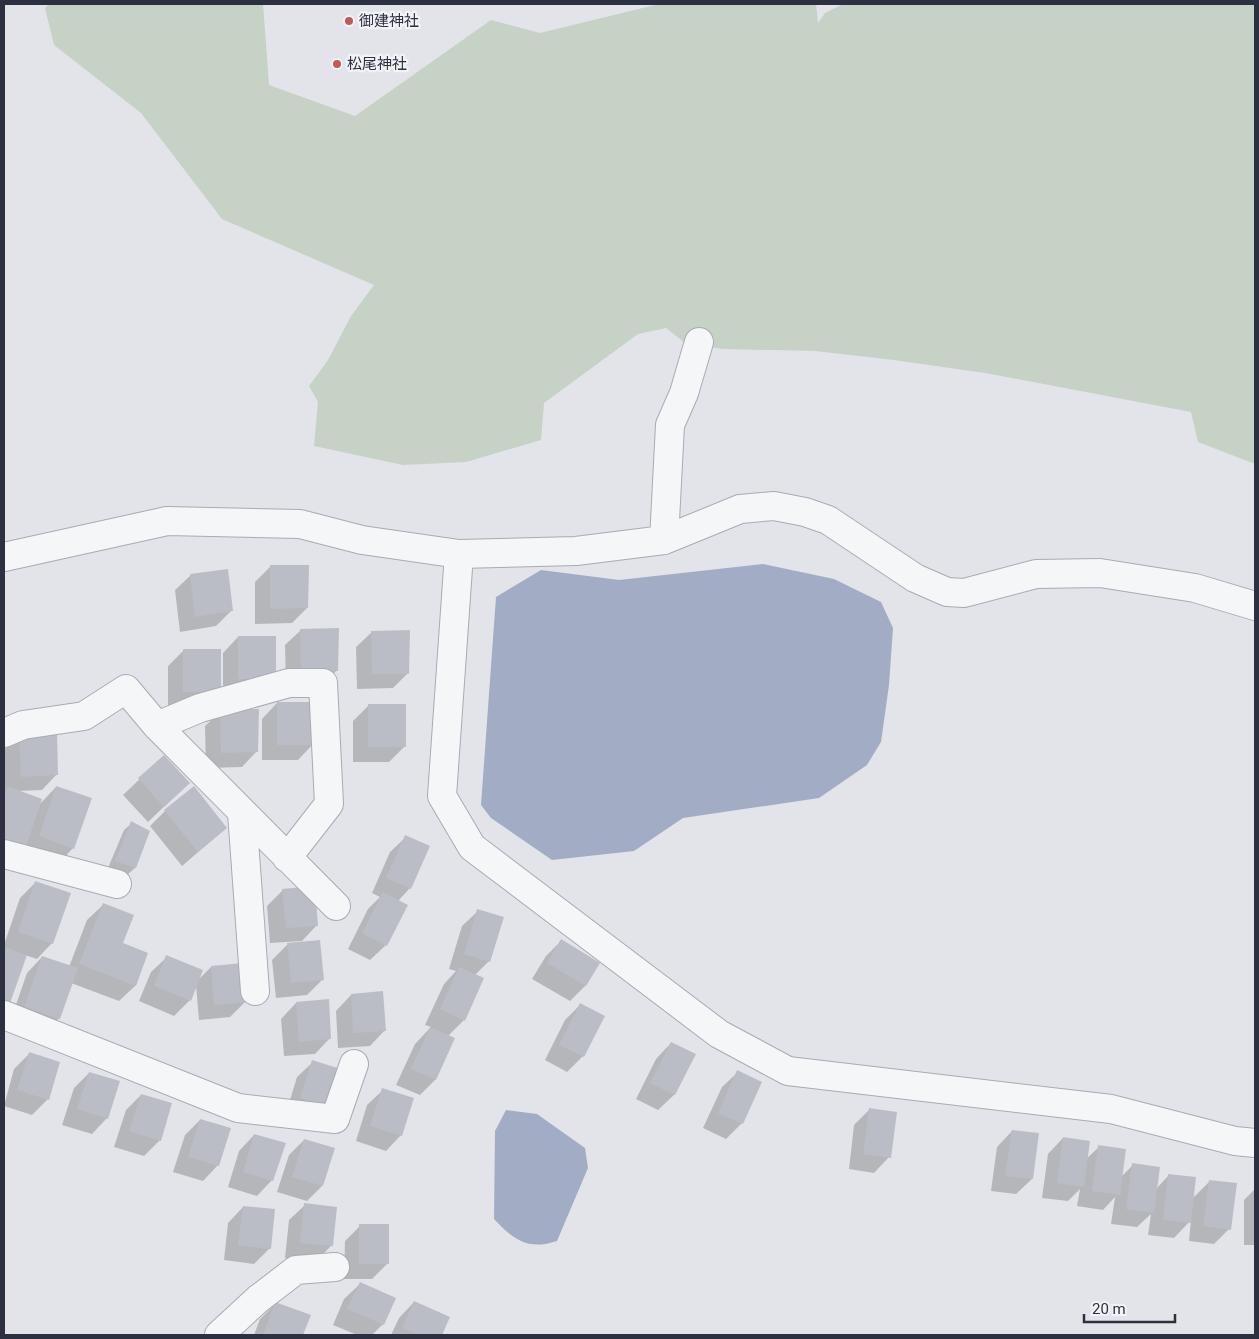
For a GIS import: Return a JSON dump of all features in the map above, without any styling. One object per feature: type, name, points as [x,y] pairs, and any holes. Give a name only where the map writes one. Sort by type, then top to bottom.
[{"type":"street","points":[[664,540],[670,425],[684,393],[699,342]]},
{"type":"street","points":[[4,557],[167,521],[300,524],[362,540],[459,554],[576,551],[664,540],[740,510],[774,506],[805,512],[828,520],[915,578],[947,592],[964,592],[1036,574],[1100,573],[1194,588],[1255,606]]},
{"type":"street","points":[[459,554],[442,796],[472,847],[719,1034],[788,1071],[1110,1109],[1235,1141],[1255,1143]]},
{"type":"street","points":[[157,726],[200,708],[289,683],[322,684],[330,804],[287,858]]},
{"type":"street","points":[[4,733],[23,725],[84,716],[126,689],[157,726],[336,906]]},
{"type":"street","points":[[242,813],[255,991]]},
{"type":"street","points":[[4,854],[117,884]]},
{"type":"street","points":[[4,1015],[238,1108],[335,1120],[354,1064]]},
{"type":"street","points":[[219,1335],[258,1299],[296,1270],[335,1267]]},
{"type":"green space","points":[[49,4],[263,4],[269,85],[355,116],[491,20],[540,33],[659,4],[816,4],[818,23],[825,13],[843,4],[1255,4],[1255,464],[1198,442],[1191,412],[985,373],[894,360],[815,351],[723,349],[685,343],[666,328],[638,334],[544,403],[541,440],[466,462],[403,465],[314,446],[318,402],[309,386],[328,360],[351,316],[374,285],[222,219],[141,113],[54,45],[45,8]]},
{"type":"water","points":[[763,564],[834,579],[881,602],[893,628],[889,685],[881,742],[867,765],[819,798],[683,818],[634,851],[552,860],[491,818],[481,805],[496,597],[541,570],[619,580]]},
{"type":"water","points":[[506,1110],[537,1114],[585,1148],[588,1168],[557,1241],[537,1245],[529,1244],[514,1237],[494,1219],[495,1131]]},
{"type":"building","points":[[270,565],[309,565],[308,608],[270,609]]},
{"type":"building","points":[[228,569],[233,611],[195,617],[190,574]]},
{"type":"building","points":[[339,628],[338,671],[301,672],[300,629]]},
{"type":"building","points":[[410,630],[409,674],[372,674],[371,631]]},
{"type":"building","points":[[238,636],[276,636],[276,679],[238,679]]},
{"type":"building","points":[[183,649],[221,649],[221,692],[183,692]]},
{"type":"building","points":[[277,702],[315,702],[315,745],[277,745]]},
{"type":"building","points":[[368,704],[406,704],[406,747],[368,747]]},
{"type":"building","points":[[220,709],[259,709],[258,752],[221,753]]},
{"type":"building","points":[[57,732],[58,775],[21,777],[19,734]]},
{"type":"building","points":[[164,755],[190,783],[164,807],[138,778]]},
{"type":"building","points":[[7,786],[42,799],[25,849],[4,842],[4,795]]},
{"type":"building","points":[[56,786],[92,798],[74,849],[39,836]]},
{"type":"building","points":[[194,786],[227,828],[198,852],[164,810]]},
{"type":"building","points":[[131,821],[150,831],[136,868],[115,861]]},
{"type":"building","points":[[405,835],[430,846],[411,889],[386,878]]},
{"type":"building","points":[[35,881],[71,893],[53,944],[18,932]]},
{"type":"building","points":[[315,886],[318,926],[286,928],[282,889]]},
{"type":"building","points":[[383,892],[408,905],[387,946],[362,933]]},
{"type":"building","points":[[103,903],[134,915],[123,943],[148,953],[136,986],[79,964]]},
{"type":"building","points":[[477,909],[504,917],[490,962],[464,954]]},
{"type":"building","points":[[561,939],[600,963],[586,986],[547,963]]},
{"type":"building","points":[[320,940],[324,980],[291,983],[287,943]]},
{"type":"building","points":[[4,947],[27,955],[9,1006],[4,1004]]},
{"type":"building","points":[[166,955],[203,970],[191,1001],[154,986]]},
{"type":"building","points":[[42,956],[78,968],[60,1019],[24,1007]]},
{"type":"building","points":[[243,963],[247,1002],[214,1005],[211,966]]},
{"type":"building","points":[[459,967],[484,978],[465,1021],[440,1009]]},
{"type":"building","points":[[383,991],[386,1031],[353,1033],[351,994]]},
{"type":"building","points":[[329,999],[331,1039],[299,1042],[296,1002]]},
{"type":"building","points":[[580,1003],[605,1016],[584,1057],[559,1045]]},
{"type":"building","points":[[430,1027],[455,1038],[436,1080],[411,1069]]},
{"type":"building","points":[[671,1042],[696,1054],[675,1095],[650,1083]]},
{"type":"building","points":[[29,1052],[60,1062],[49,1100],[17,1090]]},
{"type":"building","points":[[312,1060],[344,1070],[332,1108],[300,1098]]},
{"type":"building","points":[[737,1070],[762,1082],[743,1124],[718,1113]]},
{"type":"building","points":[[89,1072],[120,1081],[108,1119],[77,1109]]},
{"type":"building","points":[[382,1088],[414,1098],[402,1136],[370,1126]]},
{"type":"building","points":[[141,1094],[172,1103],[161,1141],[129,1131]]},
{"type":"building","points":[[869,1108],[897,1112],[891,1158],[863,1154]]},
{"type":"building","points":[[200,1119],[231,1128],[219,1166],[188,1157]]},
{"type":"building","points":[[1012,1130],[1039,1133],[1033,1179],[1005,1176]]},
{"type":"building","points":[[254,1134],[286,1143],[273,1181],[243,1172]]},
{"type":"building","points":[[1063,1137],[1090,1141],[1084,1187],[1057,1183]]},
{"type":"building","points":[[304,1139],[335,1148],[323,1186],[292,1177]]},
{"type":"building","points":[[1098,1145],[1126,1149],[1120,1195],[1092,1191]]},
{"type":"building","points":[[1132,1163],[1160,1167],[1154,1213],[1126,1209]]},
{"type":"building","points":[[1168,1174],[1196,1177],[1191,1223],[1163,1220]]},
{"type":"building","points":[[1209,1180],[1237,1183],[1231,1230],[1203,1226]]},
{"type":"building","points":[[304,1203],[337,1207],[333,1246],[300,1243]]},
{"type":"building","points":[[243,1206],[275,1209],[271,1249],[238,1245]]},
{"type":"building","points":[[359,1224],[389,1224],[389,1264],[359,1264]]},
{"type":"building","points":[[360,1282],[396,1298],[384,1325],[347,1309]]},
{"type":"building","points":[[414,1301],[450,1317],[442,1335],[418,1335],[402,1328]]},
{"type":"building","points":[[275,1302],[311,1315],[303,1335],[263,1335]]},
{"type":"place","name":"御建神社","points":[[349,21]]},
{"type":"place","name":"松尾神社","points":[[337,64]]}]
